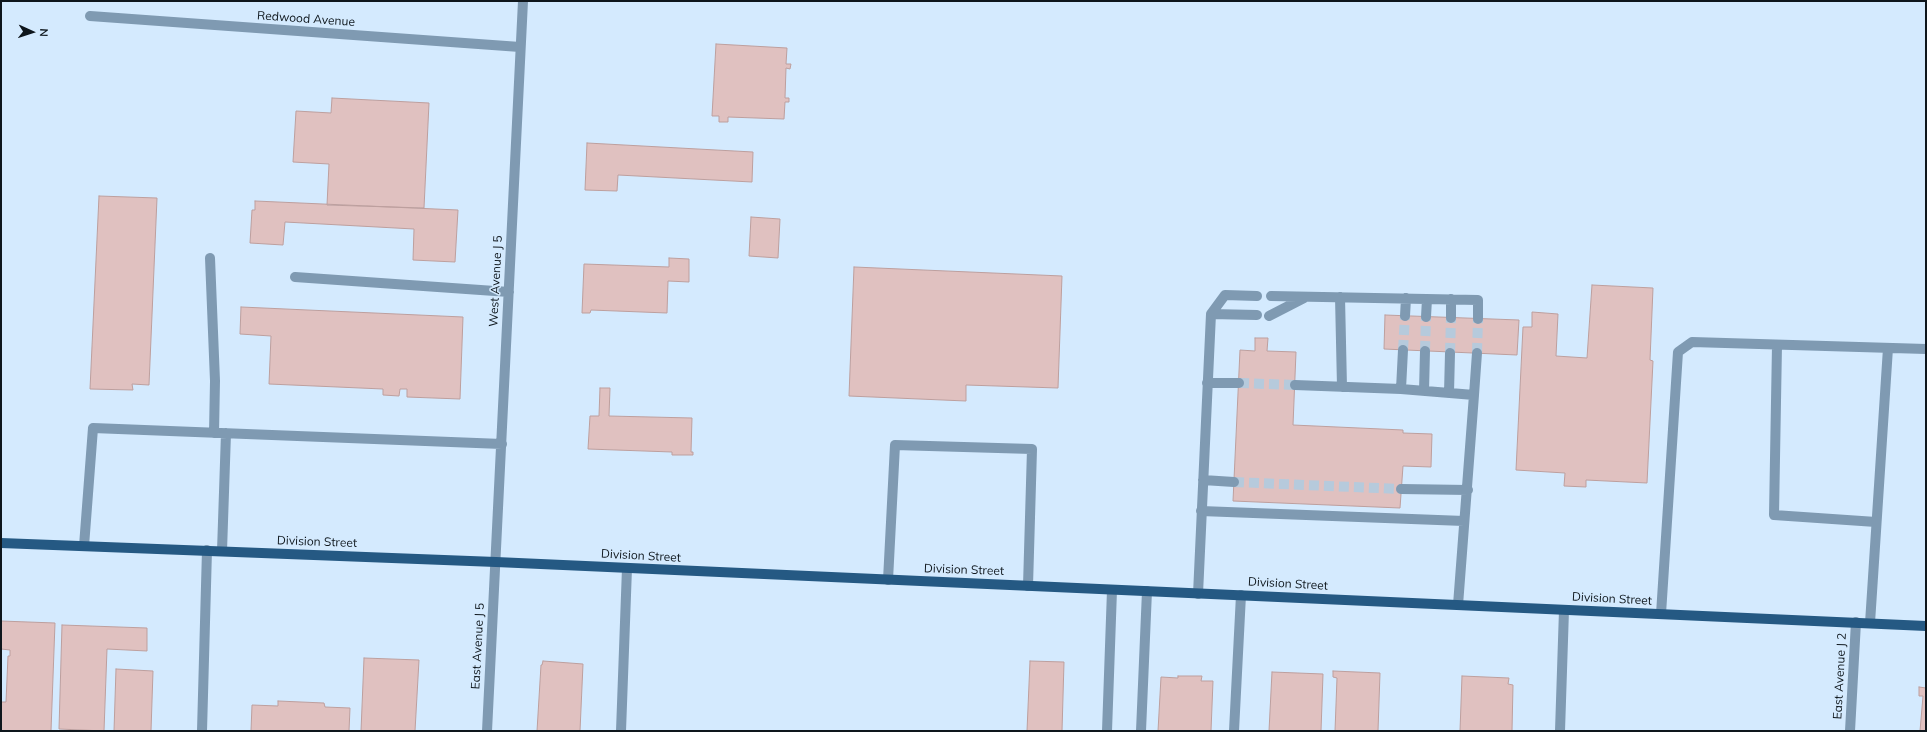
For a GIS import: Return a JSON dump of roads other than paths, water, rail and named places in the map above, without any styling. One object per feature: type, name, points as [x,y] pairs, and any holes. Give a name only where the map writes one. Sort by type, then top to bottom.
[{"type":"main road","name":"Division Street","points":[[1,543],[496,562],[1926,626]]},
{"type":"street","name":"West Avenue J 5","points":[[496,562],[523,1]]},
{"type":"street","name":"Redwood Avenue","points":[[90,16],[520,47]]},
{"type":"street","points":[[210,258],[215,381],[214,433]]},
{"type":"street","points":[[295,277],[509,292]]},
{"type":"street","points":[[1198,594],[1211,314],[1225,295],[1258,296]]},
{"type":"street","points":[[1271,296],[1478,300],[1478,318]]},
{"type":"street","points":[[1269,316],[1306,297]]},
{"type":"street","points":[[1340,297],[1342,387]]},
{"type":"street","points":[[1405,316],[1406,298]]},
{"type":"street","points":[[1426,317],[1427,298]]},
{"type":"street","points":[[1451,299],[1451,318]]},
{"type":"street","points":[[1211,314],[1257,315]]},
{"type":"street","points":[[1661,614],[1678,352],[1692,342],[1926,349]]},
{"type":"street","points":[[1777,345],[1774,515],[1876,522]]},
{"type":"street","points":[[1870,624],[1888,348]]},
{"type":"street","points":[[1401,389],[1404,350]]},
{"type":"street","points":[[1424,391],[1425,351]]},
{"type":"street","points":[[1449,393],[1450,353]]},
{"type":"street","points":[[1458,605],[1464,522],[1468,490],[1477,353]]},
{"type":"street","points":[[1207,382],[1239,383]]},
{"type":"street","points":[[1295,385],[1401,389],[1474,395]]},
{"type":"street","points":[[84,546],[93,428],[502,444]]},
{"type":"street","points":[[222,552],[226,433]]},
{"type":"street","points":[[888,580],[895,445],[1032,449],[1028,586]]},
{"type":"street","points":[[1203,480],[1234,482]]},
{"type":"street","points":[[1401,489],[1468,490]]},
{"type":"street","points":[[1201,511],[1464,522]]},
{"type":"street","points":[[202,731],[207,550]]},
{"type":"street","name":"East Avenue J 5","points":[[487,731],[496,562]]},
{"type":"street","points":[[621,731],[627,568]]},
{"type":"street","points":[[1107,731],[1112,590]]},
{"type":"street","points":[[1141,731],[1147,592]]},
{"type":"street","points":[[1234,731],[1241,595]]},
{"type":"street","points":[[1560,731],[1564,610]]},
{"type":"street","name":"East Avenue J 2","points":[[1850,731],[1856,622]]},
{"type":"tunnel","points":[[1403,350],[1405,316]]},
{"type":"tunnel","points":[[1425,351],[1426,317]]},
{"type":"tunnel","points":[[1450,353],[1451,318]]},
{"type":"tunnel","points":[[1477,353],[1478,319]]},
{"type":"tunnel","points":[[1239,383],[1295,385]]},
{"type":"tunnel","points":[[1234,482],[1401,489]]}]
